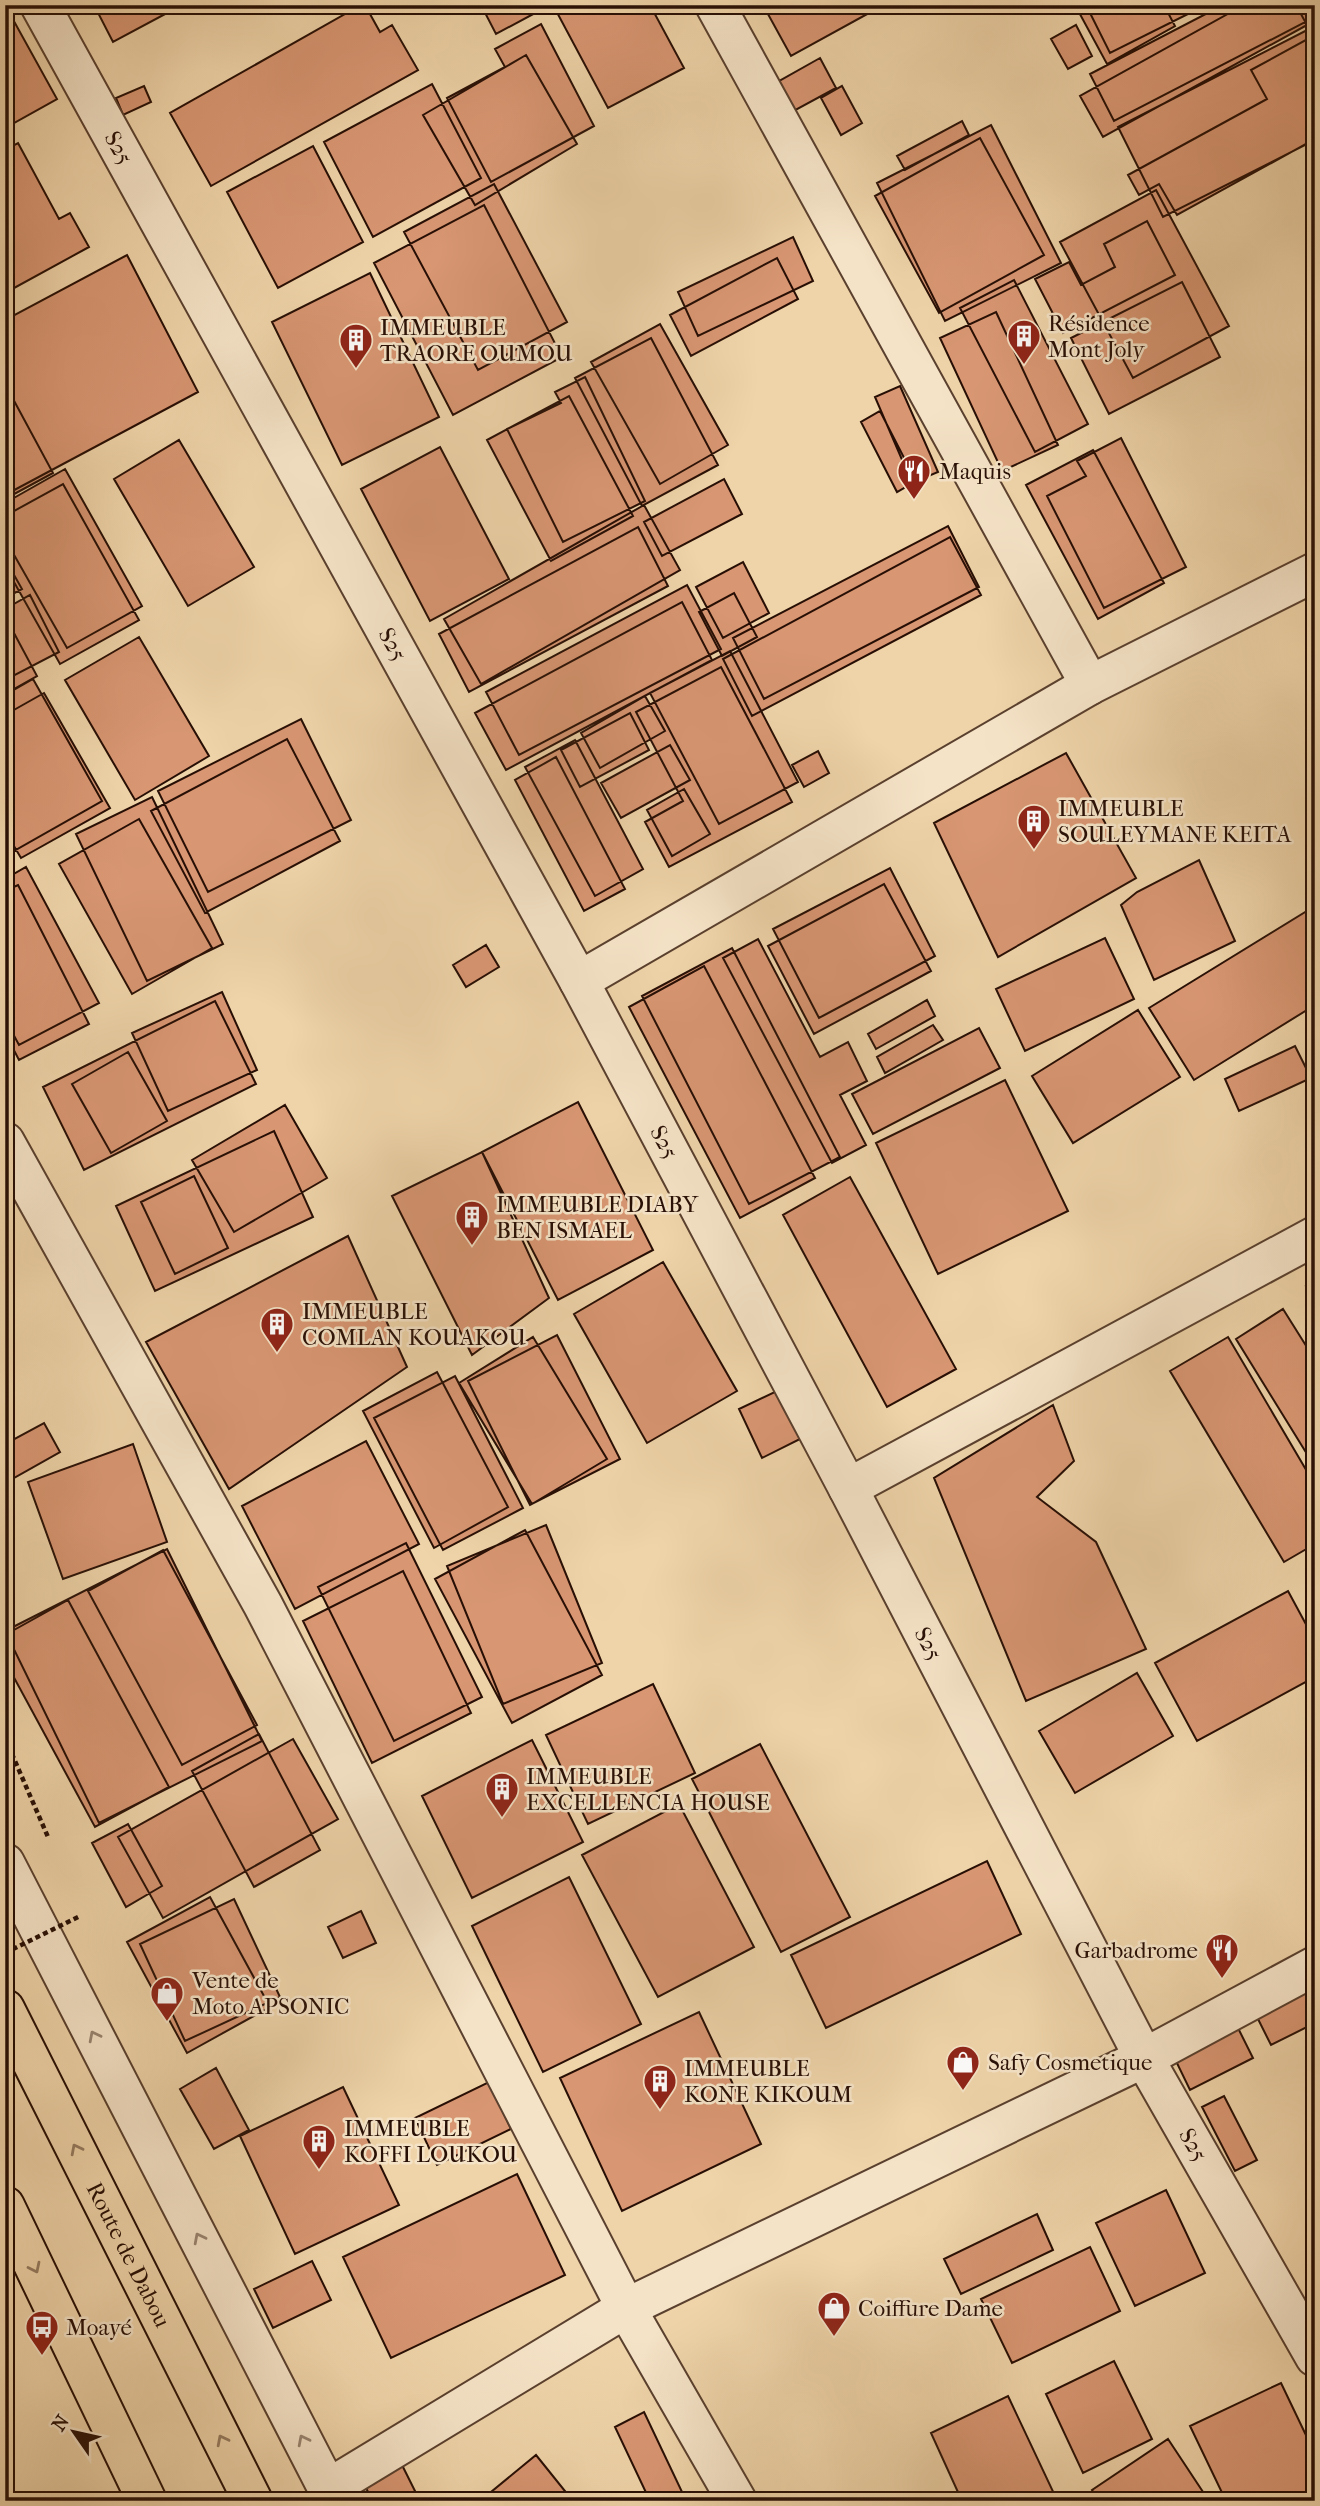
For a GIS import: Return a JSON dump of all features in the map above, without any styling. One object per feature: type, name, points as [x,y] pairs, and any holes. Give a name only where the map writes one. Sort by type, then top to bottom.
[{"type":"main road","name":"Route de Dabou","points":[[5,2009],[253,2501]]},
{"type":"main road","points":[[5,2206],[147,2501]]},
{"type":"street","name":"S25","points":[[40,5],[579,981],[848,1488],[1144,2057],[1315,2357]]},
{"type":"street","points":[[715,5],[1090,685]]},
{"type":"street","points":[[579,981],[1090,685],[1315,572]]},
{"type":"street","points":[[5,1142],[263,1605],[626,2308],[737,2501]]},
{"type":"street","points":[[848,1488],[1315,1236]]},
{"type":"street","points":[[5,1863],[331,2495],[626,2308],[1144,2057],[1315,1966]]},
{"type":"path","points":[[5,1738],[49,1839]]},
{"type":"path","points":[[5,1953],[80,1916],[75,1903]]},
{"type":"building","points":[[5,5],[57,99],[5,128]]},
{"type":"building","points":[[94,5],[182,5],[113,42]]},
{"type":"building","points":[[365,5],[380,32],[392,25],[418,70],[211,186],[170,113]]},
{"type":"building","points":[[481,5],[550,5],[496,34]]},
{"type":"building","points":[[553,5],[650,5],[684,68],[608,108]]},
{"type":"building","points":[[763,5],[879,5],[880,7],[791,56]]},
{"type":"building","points":[[1075,5],[1164,5],[1175,26],[1107,64]]},
{"type":"building","points":[[1086,5],[1191,5],[1194,11],[1110,53]]},
{"type":"building","points":[[1223,5],[1315,5],[1315,17],[1114,121],[1090,74]]},
{"type":"building","points":[[1244,5],[1296,5],[1307,25],[1103,137],[1080,96]]},
{"type":"building","points":[[541,24],[594,126],[491,182],[447,98],[505,67],[495,49]]},
{"type":"building","points":[[1076,25],[1092,56],[1068,69],[1051,39]]},
{"type":"building","points":[[1315,26],[1315,140],[1163,217],[1118,127]]},
{"type":"building","points":[[1315,35],[1315,139],[1177,215],[1159,184],[1139,195],[1128,175],[1267,99],[1251,70]]},
{"type":"building","points":[[526,55],[577,144],[475,205],[423,115]]},
{"type":"building","points":[[820,58],[836,88],[790,113],[774,84]]},
{"type":"building","points":[[432,84],[481,178],[373,237],[324,142]]},
{"type":"building","points":[[144,86],[151,102],[123,115],[116,98]]},
{"type":"building","points":[[842,86],[862,123],[841,135],[821,98]]},
{"type":"building","points":[[962,121],[969,135],[905,170],[897,156]]},
{"type":"building","points":[[991,125],[1061,263],[945,321],[877,183]]},
{"type":"building","points":[[980,138],[1044,255],[939,313],[875,196]]},
{"type":"building","points":[[18,143],[59,219],[70,213],[89,247],[5,293],[5,150]]},
{"type":"building","points":[[313,146],[363,242],[278,288],[227,192]]},
{"type":"building","points":[[494,184],[567,322],[478,370],[404,232]]},
{"type":"building","points":[[1156,190],[1229,326],[1133,378],[1060,242]]},
{"type":"building","points":[[484,205],[562,357],[453,415],[374,263]]},
{"type":"building","points":[[1147,221],[1175,275],[1063,333],[1035,279],[1069,262],[1081,285],[1115,267],[1104,244]]},
{"type":"building","points":[[793,237],[813,281],[698,336],[678,292]]},
{"type":"building","points":[[127,255],[198,392],[5,495],[5,320]]},
{"type":"building","points":[[777,258],[798,299],[691,356],[670,315]]},
{"type":"building","name":"IMMEUBLE TRAORE OUMOU","points":[[370,273],[439,417],[342,465],[272,322]]},
{"type":"building","name":"Résidence Mont Joly","points":[[1014,280],[1088,424],[1035,452],[960,308]]},
{"type":"building","points":[[1182,282],[1220,357],[1109,414],[1071,338]]},
{"type":"building","points":[[996,312],[1058,445],[1002,471],[940,338]]},
{"type":"building","points":[[660,324],[728,445],[660,484],[591,362]]},
{"type":"building","points":[[651,338],[718,465],[642,506],[575,378]]},
{"type":"building","points":[[585,377],[645,501],[563,542],[507,429],[561,403],[555,392]]},
{"type":"building","points":[[5,384],[53,473],[5,499]]},
{"type":"building","points":[[900,386],[938,472],[912,483],[875,397]]},
{"type":"building","points":[[569,396],[633,516],[551,561],[487,440]]},
{"type":"building","points":[[880,411],[916,481],[897,492],[861,422]]},
{"type":"building","points":[[1121,438],[1186,567],[1104,608],[1047,496],[1086,476],[1077,461]]},
{"type":"building","points":[[179,440],[254,567],[188,606],[114,479]]},
{"type":"building","points":[[440,447],[509,579],[430,621],[361,489]]},
{"type":"building","points":[[1093,450],[1164,583],[1098,619],[1026,485]]},
{"type":"building","points":[[65,469],[142,606],[67,648],[5,539],[5,503]]},
{"type":"building","points":[[724,479],[742,514],[662,556],[644,522]]},
{"type":"building","points":[[63,484],[139,620],[60,664],[5,566],[5,516]]},
{"type":"building","points":[[644,505],[680,570],[481,684],[444,619]]},
{"type":"building","points":[[948,526],[979,587],[764,699],[733,638]]},
{"type":"building","points":[[638,527],[668,586],[469,692],[439,634]]},
{"type":"building","points":[[950,537],[981,595],[752,716],[723,659]]},
{"type":"building","points":[[5,559],[22,589],[5,598]]},
{"type":"building","points":[[743,562],[769,613],[723,638],[696,587]]},
{"type":"building","points":[[687,585],[721,649],[519,755],[486,692]]},
{"type":"building","points":[[734,593],[757,637],[722,656],[699,612]]},
{"type":"building","points":[[30,595],[59,652],[13,676],[5,661],[5,609]]},
{"type":"building","points":[[682,602],[712,660],[506,770],[475,713]]},
{"type":"building","points":[[7,620],[37,676],[5,694],[5,621]]},
{"type":"building","points":[[139,637],[209,756],[135,800],[65,680]]},
{"type":"building","points":[[730,651],[798,782],[719,824],[650,693]]},
{"type":"building","points":[[721,667],[792,802],[669,867],[645,822],[683,801],[636,712]]},
{"type":"building","points":[[33,679],[102,801],[5,856],[5,695]]},
{"type":"building","points":[[44,693],[110,808],[21,858],[5,831],[5,715]]},
{"type":"building","points":[[645,696],[665,731],[600,768],[581,733]]},
{"type":"building","points":[[630,713],[649,750],[580,787],[561,750]]},
{"type":"building","points":[[301,719],[351,820],[208,892],[158,791]]},
{"type":"building","points":[[287,739],[340,841],[205,913],[151,811]]},
{"type":"building","points":[[575,740],[643,869],[595,896],[525,767]]},
{"type":"building","points":[[670,745],[690,780],[621,818],[601,783]]},
{"type":"building","points":[[818,751],[829,773],[804,787],[792,765]]},
{"type":"building","name":"IMMEUBLE SOULEYMANE KEITA","points":[[1066,753],[1136,878],[998,957],[934,823]]},
{"type":"building","points":[[556,757],[625,889],[584,911],[515,780]]},
{"type":"building","points":[[684,789],[710,834],[672,856],[647,810]]},
{"type":"building","points":[[152,797],[223,944],[147,981],[76,834]]},
{"type":"building","points":[[139,819],[212,948],[132,994],[59,864]]},
{"type":"building","points":[[1199,860],[1235,941],[1154,980],[1121,905],[1137,892]]},
{"type":"building","points":[[26,867],[99,1003],[19,1045],[5,1019],[5,879]]},
{"type":"building","points":[[890,868],[935,956],[819,1018],[773,929]]},
{"type":"building","points":[[884,884],[931,971],[814,1034],[768,946]]},
{"type":"building","points":[[18,885],[89,1024],[19,1060],[5,1033],[5,891]]},
{"type":"building","points":[[1315,906],[1315,1005],[1194,1080],[1149,1008]]},
{"type":"building","points":[[1105,938],[1134,999],[1025,1051],[996,989]]},
{"type":"building","points":[[758,939],[820,1057],[848,1042],[867,1081],[840,1095],[866,1145],[832,1163],[723,958]]},
{"type":"building","points":[[486,945],[499,967],[466,987],[453,965]]},
{"type":"building","points":[[732,948],[840,1157],[749,1204],[642,996]]},
{"type":"building","points":[[704,966],[815,1178],[740,1218],[629,1007]]},
{"type":"building","points":[[222,992],[257,1070],[168,1111],[132,1033]]},
{"type":"building","points":[[927,1000],[935,1016],[876,1049],[868,1034]]},
{"type":"building","points":[[215,1001],[256,1084],[84,1170],[43,1087]]},
{"type":"building","points":[[1138,1010],[1180,1077],[1073,1143],[1032,1076]]},
{"type":"building","points":[[933,1025],[943,1040],[885,1073],[877,1057]]},
{"type":"building","points":[[979,1028],[1000,1068],[873,1134],[852,1094]]},
{"type":"building","points":[[1295,1046],[1311,1078],[1239,1111],[1225,1079]]},
{"type":"building","points":[[128,1052],[167,1121],[111,1153],[72,1084]]},
{"type":"building","points":[[1005,1080],[1068,1211],[938,1274],[876,1143]]},
{"type":"building","points":[[578,1102],[653,1250],[558,1300],[482,1152]]},
{"type":"building","points":[[285,1105],[327,1178],[234,1232],[192,1160]]},
{"type":"building","points":[[274,1131],[313,1217],[155,1291],[116,1206]]},
{"type":"building","name":"IMMEUBLE DIABY BEN ISMAEL","points":[[482,1152],[549,1298],[472,1355],[392,1196]]},
{"type":"building","points":[[194,1176],[228,1248],[175,1274],[141,1202]]},
{"type":"building","points":[[850,1177],[956,1369],[887,1407],[783,1215]]},
{"type":"building","name":"IMMEUBLE COMLAN KOUAKOU","points":[[348,1236],[407,1367],[229,1489],[146,1342]]},
{"type":"building","points":[[663,1262],[737,1391],[647,1443],[574,1314]]},
{"type":"building","points":[[1315,1281],[1315,1300],[1306,1286]]},
{"type":"building","points":[[1283,1309],[1315,1360],[1315,1467],[1236,1339]]},
{"type":"building","points":[[557,1335],[620,1459],[530,1505],[468,1381]]},
{"type":"building","points":[[533,1337],[607,1459],[532,1504],[459,1383]]},
{"type":"building","points":[[1228,1337],[1315,1485],[1315,1544],[1284,1562],[1170,1371]]},
{"type":"building","points":[[437,1372],[508,1507],[434,1548],[363,1411]]},
{"type":"building","points":[[455,1376],[523,1508],[443,1550],[374,1418]]},
{"type":"building","points":[[781,1389],[804,1437],[762,1458],[739,1409]]},
{"type":"building","points":[[1053,1405],[1074,1461],[1037,1497],[1096,1542],[1146,1649],[1026,1701],[934,1478]]},
{"type":"building","points":[[44,1423],[60,1452],[5,1483],[5,1444]]},
{"type":"building","points":[[366,1441],[419,1544],[295,1609],[242,1506]]},
{"type":"building","points":[[133,1444],[167,1542],[63,1579],[28,1482]]},
{"type":"building","points":[[546,1525],[602,1663],[503,1704],[447,1566]]},
{"type":"building","points":[[525,1530],[602,1675],[512,1723],[435,1579]]},
{"type":"building","points":[[406,1543],[482,1697],[394,1741],[318,1587]]},
{"type":"building","points":[[167,1549],[262,1741],[99,1823],[5,1631]]},
{"type":"building","points":[[163,1550],[257,1725],[182,1765],[88,1591]]},
{"type":"building","points":[[403,1571],[471,1713],[372,1763],[303,1621]]},
{"type":"building","points":[[1288,1591],[1315,1641],[1315,1677],[1197,1741],[1155,1663]]},
{"type":"building","points":[[68,1600],[169,1787],[95,1827],[5,1661],[5,1635]]},
{"type":"building","points":[[1137,1673],[1173,1736],[1075,1793],[1039,1731]]},
{"type":"building","points":[[653,1684],[695,1773],[588,1824],[546,1735]]},
{"type":"building","points":[[259,1734],[320,1850],[254,1887],[192,1771]]},
{"type":"building","points":[[293,1739],[338,1819],[163,1918],[118,1837]]},
{"type":"building","name":"IMMEUBLE EXCELLENCIA HOUSE","points":[[532,1740],[583,1842],[472,1898],[422,1796]]},
{"type":"building","points":[[760,1744],[850,1917],[781,1952],[692,1779]]},
{"type":"building","points":[[679,1804],[754,1947],[658,1997],[582,1855]]},
{"type":"building","points":[[128,1824],[162,1886],[126,1907],[92,1843]]},
{"type":"building","points":[[987,1861],[1021,1934],[826,2028],[791,1955]]},
{"type":"building","points":[[569,1877],[641,2024],[543,2072],[472,1926]]},
{"type":"building","points":[[210,1897],[270,2007],[187,2053],[127,1942]]},
{"type":"building","points":[[234,1899],[280,1997],[185,2041],[140,1944]]},
{"type":"building","points":[[361,1911],[376,1943],[343,1958],[328,1927]]},
{"type":"building","points":[[1315,1983],[1315,2023],[1271,2045],[1255,2013]]},
{"type":"building","name":"IMMEUBLE KONE KIKOUM","points":[[699,2012],[761,2144],[622,2211],[560,2078]]},
{"type":"building","points":[[1237,2026],[1253,2058],[1190,2090],[1174,2057]]},
{"type":"building","points":[[216,2068],[249,2130],[214,2149],[180,2089]]},
{"type":"building","points":[[489,2082],[511,2129],[437,2165],[415,2118]]},
{"type":"building","name":"IMMEUBLE KOFFI LOUKOU","points":[[343,2087],[399,2205],[295,2254],[240,2136]]},
{"type":"building","points":[[1224,2096],[1257,2160],[1235,2171],[1202,2107]]},
{"type":"building","points":[[517,2174],[565,2275],[391,2358],[343,2257]]},
{"type":"building","points":[[1166,2190],[1205,2273],[1135,2306],[1096,2223]]},
{"type":"building","points":[[1037,2214],[1053,2250],[961,2294],[944,2259]]},
{"type":"building","points":[[1090,2247],[1120,2311],[1012,2363],[981,2299]]},
{"type":"building","points":[[312,2261],[331,2300],[273,2328],[254,2289]]},
{"type":"building","points":[[1114,2361],[1152,2439],[1083,2473],[1046,2394]]},
{"type":"building","points":[[1281,2383],[1315,2454],[1315,2501],[1226,2501],[1190,2426]]},
{"type":"building","points":[[1008,2396],[1056,2501],[962,2501],[931,2433]]},
{"type":"building","points":[[644,2412],[683,2494],[668,2501],[650,2501],[615,2427]]},
{"type":"building","points":[[1168,2439],[1209,2501],[1099,2501],[1092,2490]]},
{"type":"building","points":[[536,2455],[573,2501],[480,2501]]},
{"type":"building","points":[[401,2463],[420,2501],[372,2501],[363,2481]]},
{"type":"place","name":"Résidence Mont Joly","points":[[1024,366]]},
{"type":"place","name":"IMMEUBLE TRAORE OUMOU","points":[[356,370]]},
{"type":"place","name":"Maquis","points":[[914,501]]},
{"type":"place","name":"IMMEUBLE SOULEYMANE KEITA","points":[[1034,851]]},
{"type":"place","name":"IMMEUBLE DIABY BEN ISMAEL","points":[[472,1247]]},
{"type":"place","name":"IMMEUBLE COMLAN KOUAKOU","points":[[277,1354]]},
{"type":"place","name":"IMMEUBLE EXCELLENCIA HOUSE","points":[[502,1819]]},
{"type":"place","name":"Garbadrome","points":[[1222,1980]]},
{"type":"place","name":"Vente de Moto APSONIC","points":[[167,2023]]},
{"type":"place","name":"Safy Cosmetique","points":[[963,2092]]},
{"type":"place","name":"IMMEUBLE KONE KIKOUM","points":[[660,2111]]},
{"type":"place","name":"IMMEUBLE KOFFI LOUKOU","points":[[319,2171]]},
{"type":"place","name":"Coiffure Dame","points":[[834,2338]]},
{"type":"place","name":"Moayé","points":[[42,2357]]}]
